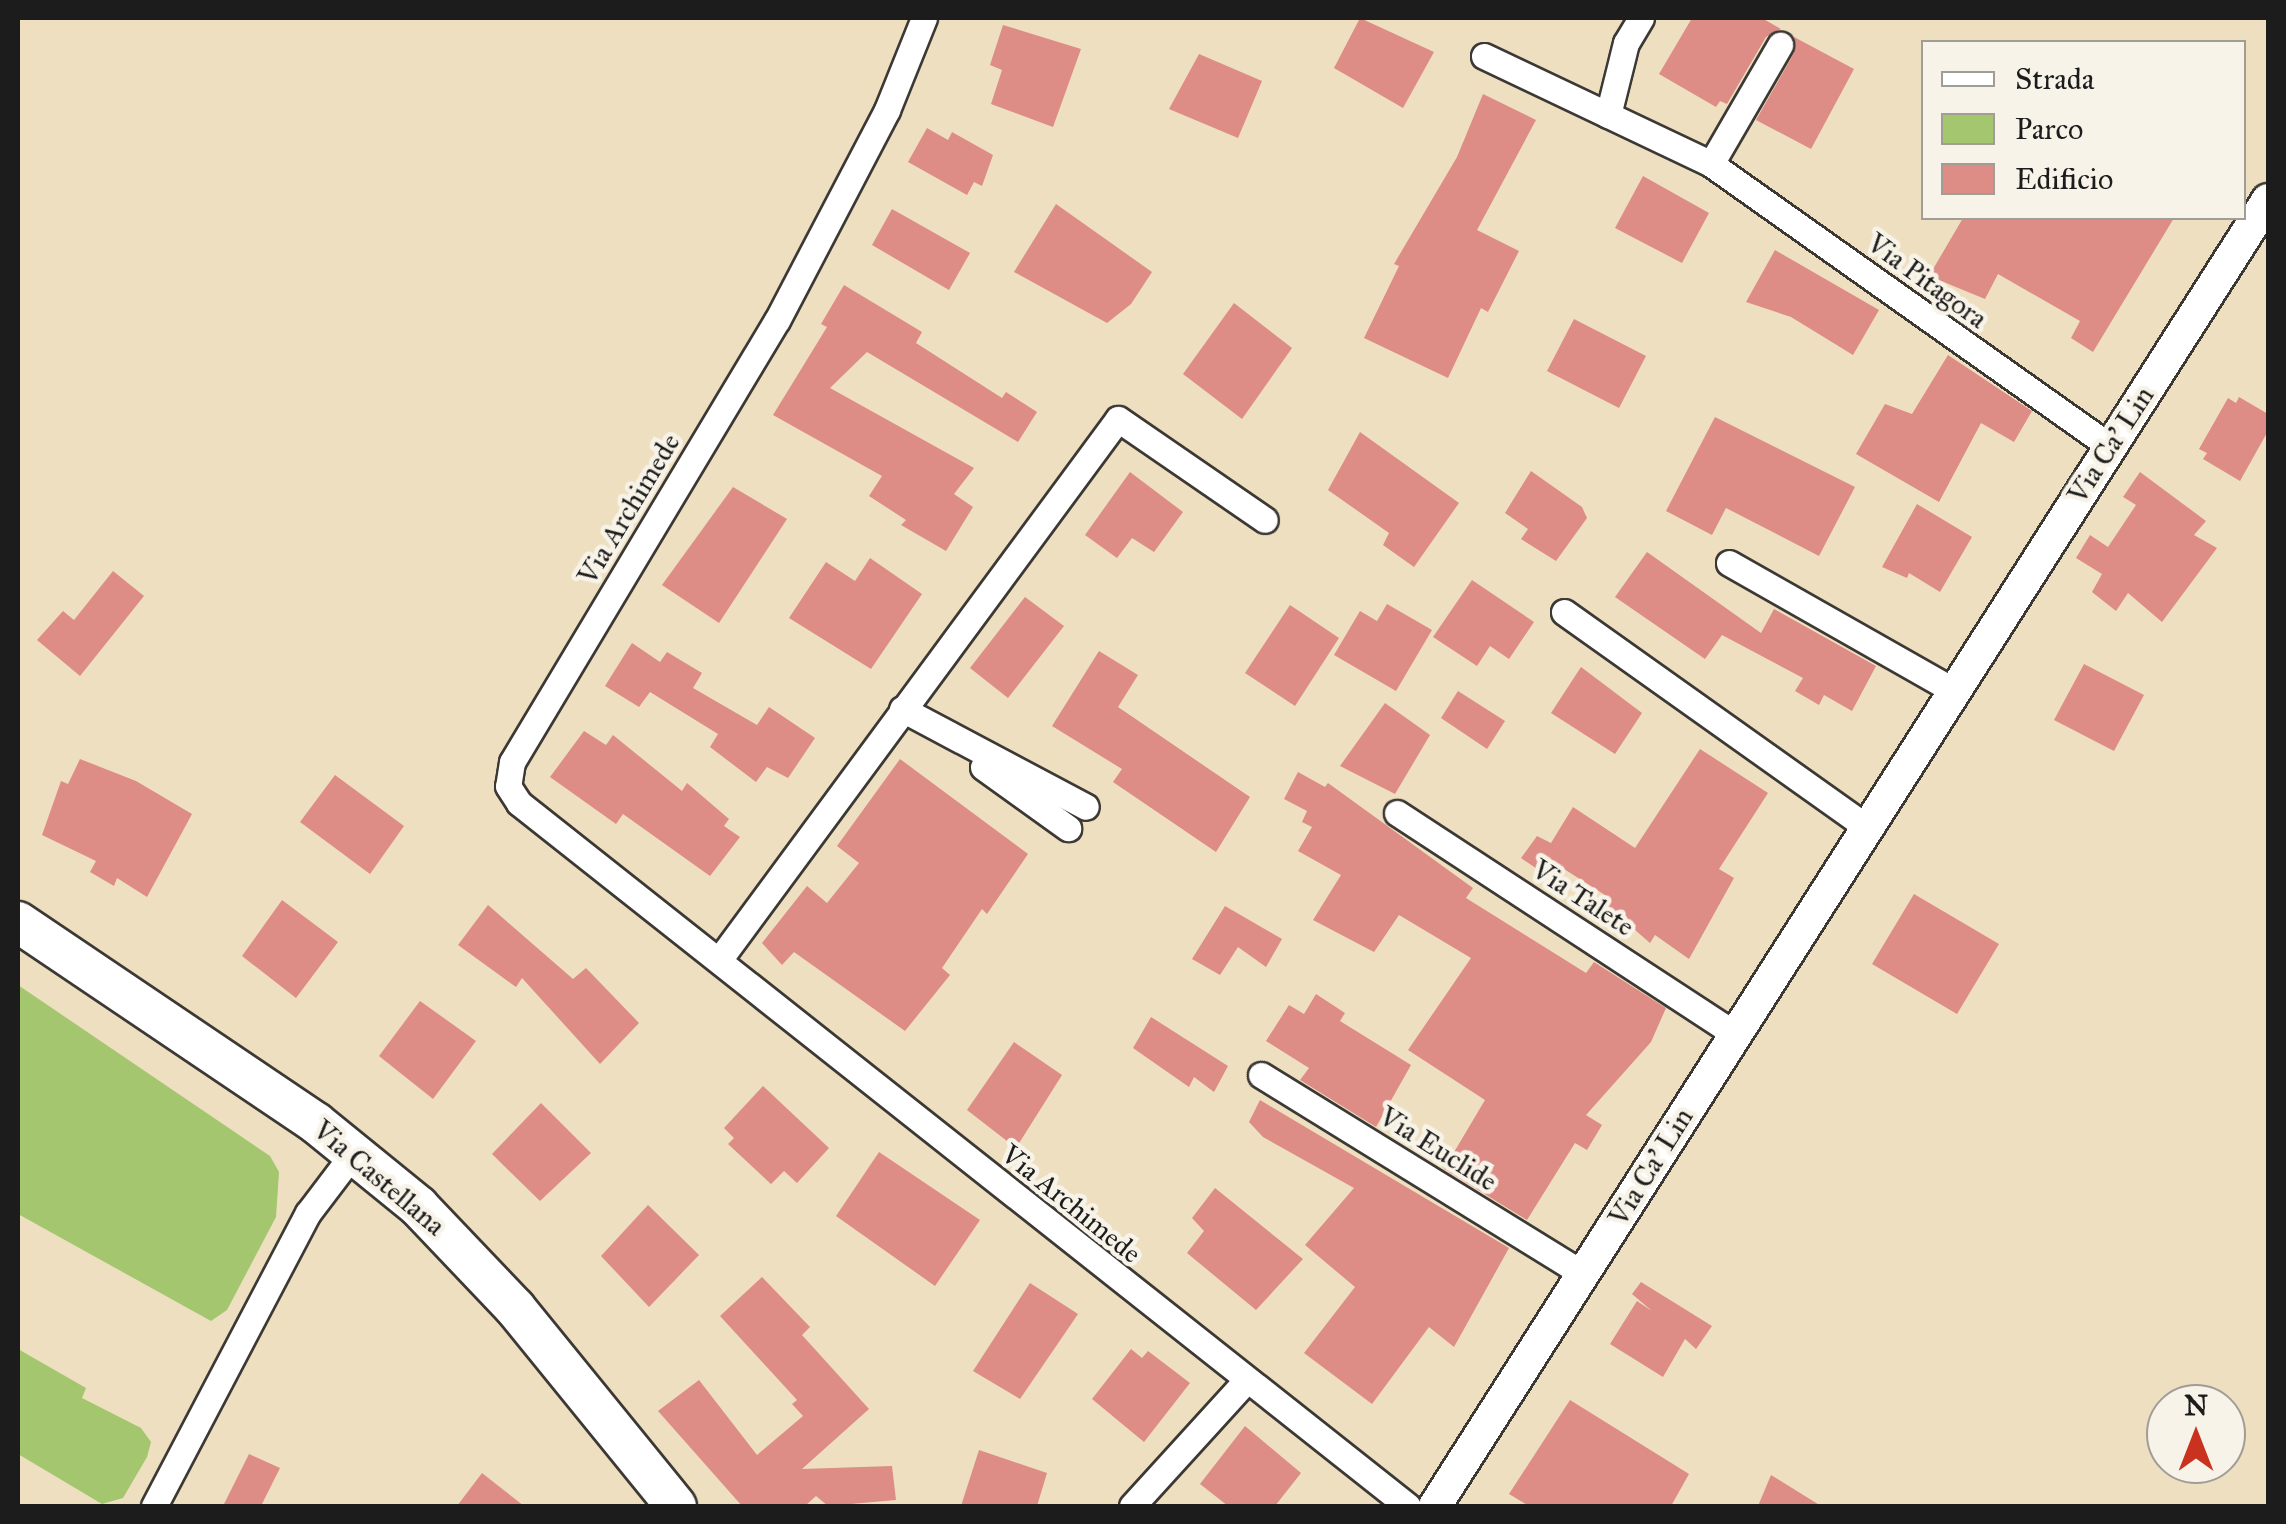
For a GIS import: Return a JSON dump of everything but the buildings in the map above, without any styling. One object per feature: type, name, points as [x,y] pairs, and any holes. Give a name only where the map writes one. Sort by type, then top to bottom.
[{"type":"main road","name":"Via Castellana","points":[[18,922],[354,1152],[474,1263],[676,1506]]},
{"type":"street","name":"Via Archimede","points":[[924,18],[888,110],[777,320],[508,774],[519,803],[1245,1382],[1408,1506]]},
{"type":"street","points":[[1608,115],[1626,43],[1641,18]]},
{"type":"street","points":[[1711,164],[1780,45]]},
{"type":"street","name":"Via Pitagora","points":[[1484,56],[1711,164],[2110,446]]},
{"type":"street","name":"Via Ca' Lin","points":[[1435,1506],[2268,200]]},
{"type":"street","points":[[718,960],[1118,418],[1265,520]]},
{"type":"street","points":[[1730,563],[1954,690]]},
{"type":"street","points":[[1564,612],[1867,827]]},
{"type":"street","points":[[902,709],[1086,807]]},
{"type":"street","points":[[902,709],[1068,828]]},
{"type":"street","name":"Via Talete","points":[[1397,813],[1735,1034]]},
{"type":"street","name":"Via Euclide","points":[[1261,1075],[1583,1274]]},
{"type":"street","points":[[154,1506],[308,1213],[354,1152]]},
{"type":"street","points":[[1132,1506],[1245,1382]]},
{"type":"green space","points":[[18,985],[270,1156],[279,1172],[276,1217],[227,1310],[211,1321],[18,1214]]},
{"type":"green space","points":[[18,1349],[86,1388],[82,1398],[141,1428],[151,1442],[147,1457],[123,1498],[102,1504],[18,1454]]}]
